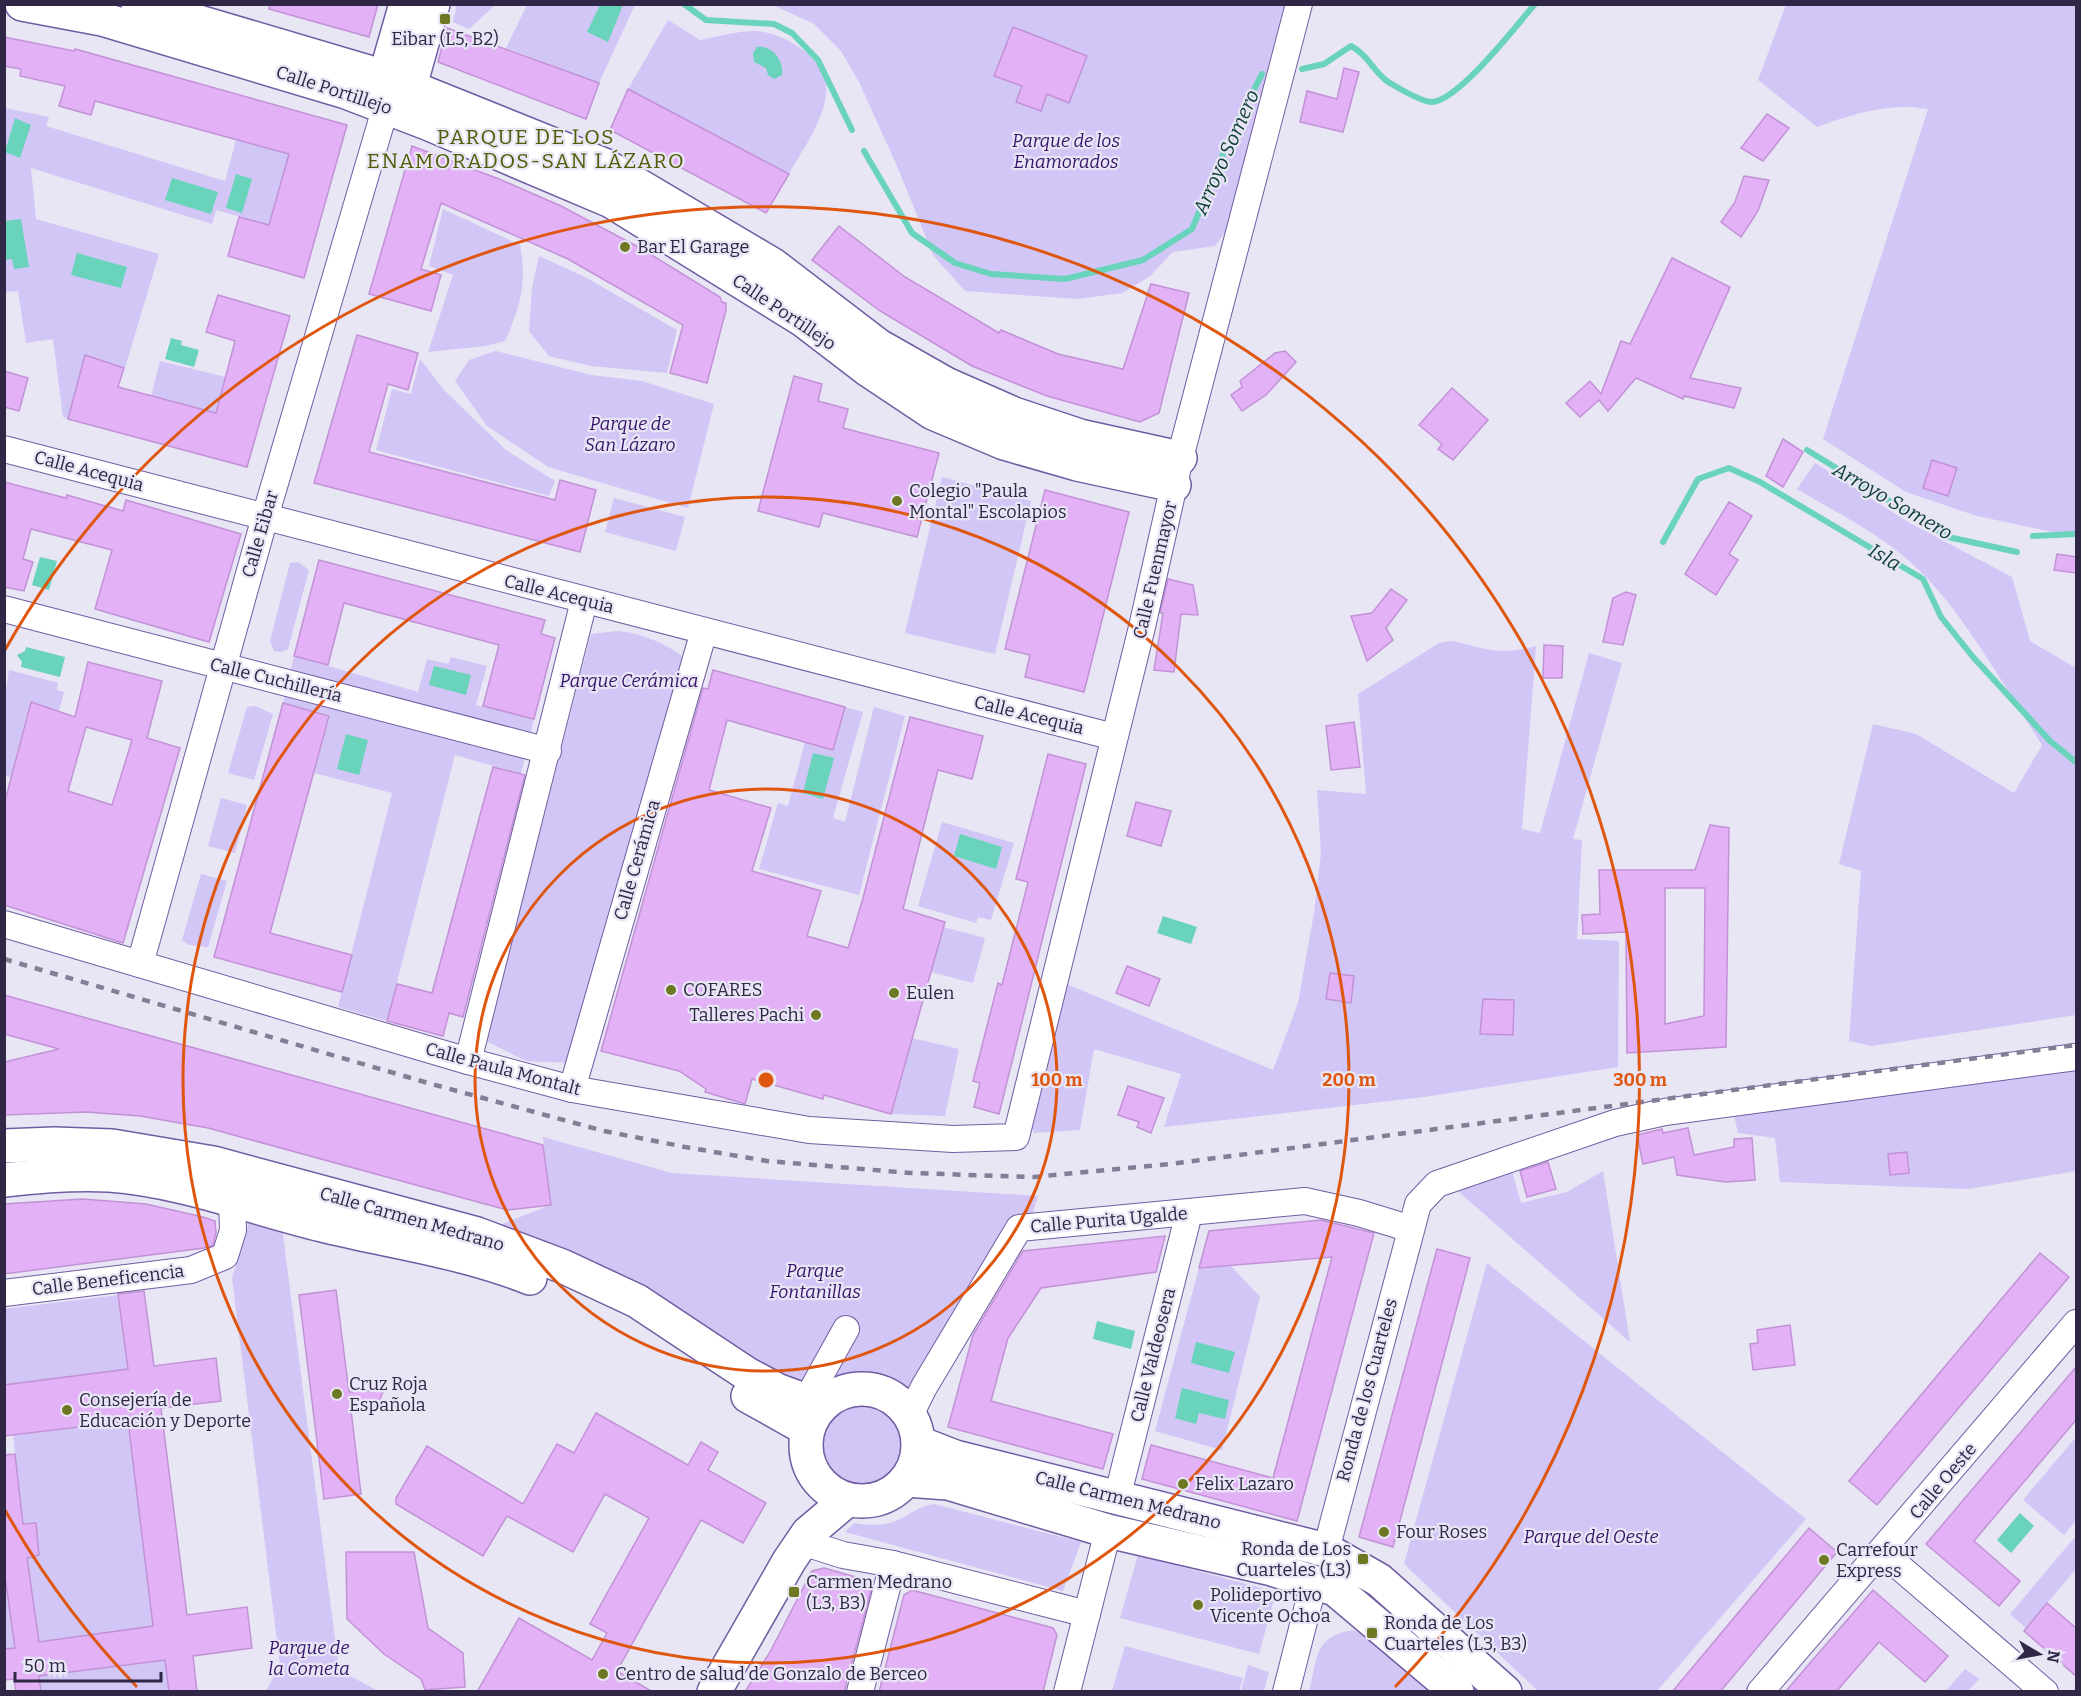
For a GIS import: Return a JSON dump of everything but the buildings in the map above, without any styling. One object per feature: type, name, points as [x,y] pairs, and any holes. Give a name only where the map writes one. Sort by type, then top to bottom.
[{"type":"main road","name":"Calle Portillejo","points":[[22,4],[102,19],[394,90]]},
{"type":"main road","name":"Calle Portillejo","points":[[138,4],[394,90],[604,165],[773,266],[879,345],[946,384],[1014,414],[1177,472]]},
{"type":"main road","name":"Calle Eibar","points":[[394,90],[406,4]]},
{"type":"main road","name":"Calle Eibar","points":[[394,90],[433,4]]},
{"type":"main road","name":"Calle Carmen Medrano","points":[[4,1146],[54,1144],[112,1146],[213,1163],[477,1234],[562,1266],[637,1301],[747,1374],[811,1412]]},
{"type":"main road","name":"Calle Carmen Medrano","points":[[4,1180],[56,1174],[110,1175],[167,1185],[498,1265],[627,1316],[767,1408],[811,1412]]},
{"type":"main road","points":[[867,1388],[884,1392],[899,1402],[914,1429],[916,1463],[906,1480],[894,1491],[879,1499],[847,1500],[831,1493],[809,1465],[805,1447],[811,1412],[834,1395],[850,1389],[867,1388]]},
{"type":"main road","name":"Calle Carmen Medrano","points":[[914,1429],[955,1457],[1326,1551],[1379,1580],[1505,1692]]},
{"type":"main road","points":[[714,1692],[805,1537],[815,1508],[815,1475]]},
{"type":"main road","name":"Calle Carmen Medrano","points":[[906,1480],[948,1483],[1108,1531],[1272,1569],[1335,1589],[1457,1692]]},
{"type":"main road","points":[[805,1537],[847,1500]]},
{"type":"street","name":"Calle Fuenmayor","points":[[1016,1137],[1142,627],[1177,472],[1299,4]]},
{"type":"street","name":"Calle Eibar","points":[[141,964],[265,517],[394,90]]},
{"type":"street","name":"Calle Acequia","points":[[4,449],[1114,737]]},
{"type":"street","points":[[468,1061],[584,601]]},
{"type":"street","name":"Calle Cuchillería","points":[[4,609],[548,751]]},
{"type":"street","name":"Calle Cerámica","points":[[572,1089],[704,631]]},
{"type":"street","name":"Calle Paula Montalt","points":[[4,924],[468,1061],[572,1089],[809,1130],[953,1139],[1016,1137]]},
{"type":"street","name":"Ronda de los Cuarteles","points":[[1326,1551],[1418,1204],[1437,1184],[1615,1123],[1665,1112],[2076,1058]]},
{"type":"street","name":"Calle Beneficencia","points":[[4,1293],[191,1270],[216,1260],[225,1256],[233,1230],[232,1201]]},
{"type":"street","name":"Calle Purita Ugalde","points":[[914,1429],[924,1386],[1019,1228],[1305,1201],[1359,1213],[1411,1229]]},
{"type":"street","name":"Calle Valdeosera","points":[[1117,1498],[1189,1213]]},
{"type":"street","name":"Calle Oeste","points":[[1760,1692],[2076,1323]]},
{"type":"street","points":[[811,1412],[846,1329]]},
{"type":"street","points":[[1067,1692],[1108,1531]]},
{"type":"street","points":[[805,1537],[843,1555],[893,1564],[1087,1614]]},
{"type":"street","points":[[1882,1552],[2045,1692]]},
{"type":"street","points":[[860,1692],[893,1564]]},
{"type":"street","points":[[1286,1692],[1314,1582]]},
{"type":"green space","points":[[457,4],[495,5],[469,29],[453,22]]},
{"type":"green space","points":[[527,5],[635,5],[599,83],[506,48]]},
{"type":"green space","name":"Parque de los Enamorados","points":[[726,5],[1288,5],[1234,220],[1215,246],[1173,252],[1149,277],[1122,293],[1077,299],[965,291],[933,255],[897,166],[859,82],[841,51],[814,24],[775,6]]},
{"type":"green space","points":[[1786,5],[2076,5],[2076,537],[1977,516],[1906,492],[1823,439],[1928,109],[1900,107],[1871,110],[1817,127],[1758,80]]},
{"type":"green space","points":[[668,20],[700,40],[741,32],[766,32],[792,42],[814,60],[826,82],[824,106],[811,136],[789,174],[628,89]]},
{"type":"green space","points":[[4,108],[49,117],[46,126],[225,181],[236,140],[289,154],[269,225],[216,210],[212,224],[31,168],[36,219],[159,254],[125,368],[85,355],[68,419],[63,417],[53,339],[26,343],[18,291],[5,292]]},
{"type":"green space","points":[[443,209],[520,245],[523,283],[519,305],[505,341],[486,346],[428,352],[453,275],[429,266]]},
{"type":"green space","name":"Parque de San Lázaro","points":[[539,256],[585,277],[677,330],[667,373],[591,366],[549,356],[529,331],[532,288]]},
{"type":"green space","name":"Parque de San Lázaro","points":[[496,351],[591,375],[642,381],[714,404],[688,508],[548,467],[487,426],[455,381],[469,360]]},
{"type":"green space","name":"Parque de San Lázaro","points":[[420,359],[444,390],[506,450],[555,481],[549,496],[376,450],[392,389],[411,394]]},
{"type":"green space","points":[[160,361],[226,377],[216,413],[151,396]]},
{"type":"green space","points":[[1815,463],[1908,522],[2012,577],[2030,641],[2076,668],[2076,1015],[1872,1046],[1849,1041],[1861,871],[1839,864],[1873,724],[1916,734],[2014,793],[2042,745],[1955,611],[1922,573],[1878,537],[1797,489]]},
{"type":"green space","points":[[942,477],[1031,501],[995,654],[905,633]]},
{"type":"green space","points":[[614,498],[685,517],[676,551],[605,532]]},
{"type":"green space","points":[[298,562],[309,570],[288,649],[282,652],[274,651],[270,641],[290,563]]},
{"type":"green space","name":"Parque Cerámica","points":[[617,631],[653,640],[685,658],[571,1063],[526,1061],[486,1041],[591,634]]},
{"type":"green space","points":[[1453,641],[1503,651],[1536,646],[1522,829],[1540,833],[1589,653],[1622,663],[1573,839],[1582,840],[1577,939],[1619,941],[1618,1067],[1424,1097],[1164,1127],[1181,1074],[1094,1049],[1080,1130],[1034,1133],[1030,1125],[1064,983],[1273,1070],[1298,1003],[1314,913],[1321,853],[1317,790],[1366,794],[1358,694],[1439,643]]},
{"type":"green space","points":[[294,656],[418,692],[427,659],[448,664],[451,657],[487,666],[476,705],[534,719],[521,774],[455,755],[387,1021],[338,1007],[392,793],[314,773],[330,715],[283,703]]},
{"type":"green space","points":[[9,670],[58,683],[57,690],[64,692],[59,711],[30,702],[11,777],[4,776],[5,698]]},
{"type":"green space","points":[[255,706],[273,714],[254,780],[228,773],[247,707]]},
{"type":"green space","points":[[845,707],[863,712],[833,818],[845,822],[874,707],[905,716],[859,895],[759,869],[778,803],[788,806],[805,742],[833,750]]},
{"type":"green space","points":[[221,798],[247,805],[235,853],[208,846]]},
{"type":"green space","points":[[942,822],[1014,843],[991,920],[978,917],[976,923],[918,906]]},
{"type":"green space","points":[[201,874],[227,881],[208,947],[189,945],[182,940]]},
{"type":"green space","points":[[943,927],[985,938],[973,983],[931,972]]},
{"type":"green space","points":[[912,1038],[959,1049],[945,1116],[891,1114]]},
{"type":"green space","points":[[2076,1065],[2076,1171],[1968,1189],[1780,1182],[1775,1138],[1738,1133],[1733,1111]]},
{"type":"green space","name":"Parque Fontanillas","points":[[543,1137],[672,1173],[1038,1196],[1030,1221],[915,1393],[889,1382],[844,1377],[814,1392],[477,1234],[550,1205]]},
{"type":"green space","points":[[1510,1164],[1521,1203],[1567,1192],[1603,1171],[1630,1342],[1451,1185]]},
{"type":"green space","name":"Parque de la Cometa","points":[[251,1216],[282,1227],[339,1670],[378,1691],[266,1691],[280,1665],[232,1278]]},
{"type":"green space","name":"Parque del Oeste","points":[[1487,1263],[1806,1519],[1657,1691],[1538,1691],[1404,1564]]},
{"type":"green space","points":[[1230,1265],[1260,1297],[1222,1450],[1155,1431],[1199,1268]]},
{"type":"green space","points":[[119,1295],[128,1369],[5,1385],[4,1309]]},
{"type":"green space","points":[[861,1400],[878,1404],[892,1413],[901,1427],[905,1444],[901,1461],[892,1475],[878,1484],[861,1488],[844,1484],[830,1475],[821,1461],[817,1444],[821,1427],[830,1413],[844,1404]]},
{"type":"green space","points":[[128,1421],[153,1626],[39,1642],[27,1558],[39,1555],[36,1523],[23,1524],[13,1435]]},
{"type":"green space","points":[[2076,1437],[2076,1520],[2064,1535],[2023,1500]]},
{"type":"green space","points":[[934,1504],[1081,1542],[1063,1591],[845,1532],[854,1523],[871,1525],[889,1523]]},
{"type":"green space","points":[[2076,1536],[2076,1569],[2026,1628],[2010,1614]]},
{"type":"green space","name":"Polideportivo Vicente Ochoa","points":[[1138,1555],[1276,1592],[1259,1654],[1120,1618]]},
{"type":"green space","points":[[4,1569],[15,1648],[5,1649],[4,1649]]},
{"type":"green space","points":[[1353,1630],[1369,1638],[1430,1691],[1309,1692],[1319,1650],[1331,1638]]},
{"type":"green space","points":[[1125,1646],[1243,1678],[1239,1691],[1112,1691]]},
{"type":"green space","points":[[165,1660],[169,1691],[41,1691],[39,1676]]},
{"type":"green space","points":[[1248,1665],[1269,1672],[1264,1691],[1241,1691]]},
{"type":"green space","points":[[1965,1669],[1979,1679],[1968,1691],[1946,1691]]},
{"type":"shaded area","points":[[600,5],[623,5],[608,42],[587,32]]},
{"type":"shaded area","points":[[757,47],[768,49],[776,55],[781,64],[782,75],[774,79],[768,75],[766,68],[754,62],[753,53]]},
{"type":"shaded area","points":[[15,118],[31,125],[20,158],[5,152]]},
{"type":"shaded area","points":[[236,174],[252,179],[242,213],[226,208]]},
{"type":"shaded area","points":[[172,178],[218,192],[211,214],[165,200]]},
{"type":"shaded area","points":[[21,219],[29,267],[14,269],[12,259],[5,260],[5,221]]},
{"type":"shaded area","points":[[77,253],[127,267],[121,288],[71,275]]},
{"type":"shaded area","points":[[171,338],[182,341],[181,345],[199,350],[194,367],[165,359]]},
{"type":"shaded area","points":[[40,557],[57,561],[49,590],[32,585]]},
{"type":"shaded area","points":[[26,647],[65,657],[60,677],[21,667],[22,662],[17,655],[25,651]]},
{"type":"shaded area","points":[[434,666],[471,675],[466,695],[429,685]]},
{"type":"shaded area","points":[[346,734],[368,740],[359,775],[337,769]]},
{"type":"shaded area","points":[[813,753],[834,758],[823,799],[803,793]]},
{"type":"shaded area","points":[[960,834],[1002,847],[996,869],[954,856]]},
{"type":"shaded area","points":[[1163,916],[1197,927],[1191,944],[1157,933]]},
{"type":"shaded area","points":[[1097,1321],[1135,1331],[1131,1349],[1093,1339]]},
{"type":"shaded area","points":[[1196,1342],[1235,1352],[1229,1373],[1191,1363]]},
{"type":"shaded area","points":[[1182,1388],[1229,1400],[1225,1419],[1199,1413],[1196,1424],[1175,1418]]},
{"type":"shaded area","points":[[2020,1513],[2034,1526],[2011,1553],[1997,1540]]},
{"type":"waterway","name":"Arroyo Somero","points":[[684,4],[706,20],[774,24],[792,33],[818,60],[852,130]]},
{"type":"waterway","name":"Arroyo Somero","points":[[1302,69],[1324,64],[1351,46],[1363,54],[1380,75],[1394,86],[1432,102],[1457,89],[1471,76],[1535,4]]},
{"type":"waterway","name":"Arroyo Somero","points":[[864,151],[912,233],[955,263],[991,274],[1065,279],[1143,260],[1192,229],[1231,135],[1262,74]]},
{"type":"waterway","name":"Arroyo Somero","points":[[1807,450],[1948,537],[2017,552]]},
{"type":"waterway","name":"Isla","points":[[1663,542],[1698,479],[1729,468],[1760,482],[1923,579],[1941,617],[1973,657],[2050,741],[2076,762]]},
{"type":"waterway","name":"Arroyo Somero","points":[[2033,536],[2076,534]]},
{"type":"railway","points":[[4,959],[428,1083],[604,1131],[767,1161],[910,1173],[1034,1177],[1170,1164],[2076,1045]]},
{"type":"place","name":"Eibar (L5, B2)","points":[[445,19]]},
{"type":"place","name":"Bar El Garage","points":[[625,247]]},
{"type":"place","name":"Colegio \"Paula Montal\" Escolapios","points":[[897,501]]},
{"type":"place","name":"COFARES","points":[[671,990]]},
{"type":"place","name":"Eulen","points":[[894,993]]},
{"type":"place","name":"Talleres Pachi","points":[[816,1015]]},
{"type":"place","name":"Cruz Roja Española","points":[[337,1394]]},
{"type":"place","name":"Consejería de Educación y Deporte","points":[[67,1410]]},
{"type":"place","name":"Felix Lazaro","points":[[1183,1484]]},
{"type":"place","name":"Four Roses","points":[[1384,1532]]},
{"type":"place","name":"Ronda de Los Cuarteles (L3)","points":[[1363,1559]]},
{"type":"place","name":"Carrefour Express","points":[[1824,1560]]},
{"type":"place","name":"Carmen Medrano (L3, B3)","points":[[794,1592]]},
{"type":"place","name":"Polideportivo Vicente Ochoa","points":[[1198,1605]]},
{"type":"place","name":"Ronda de Los Cuarteles (L3, B3)","points":[[1372,1633]]},
{"type":"place","name":"Centro de salud de Gonzalo de Berceo","points":[[603,1674]]},
{"type":"district","name":"PARQUE DE LOS ENAMORADOS-SAN LÁZARO","points":[[526,149]]}]
